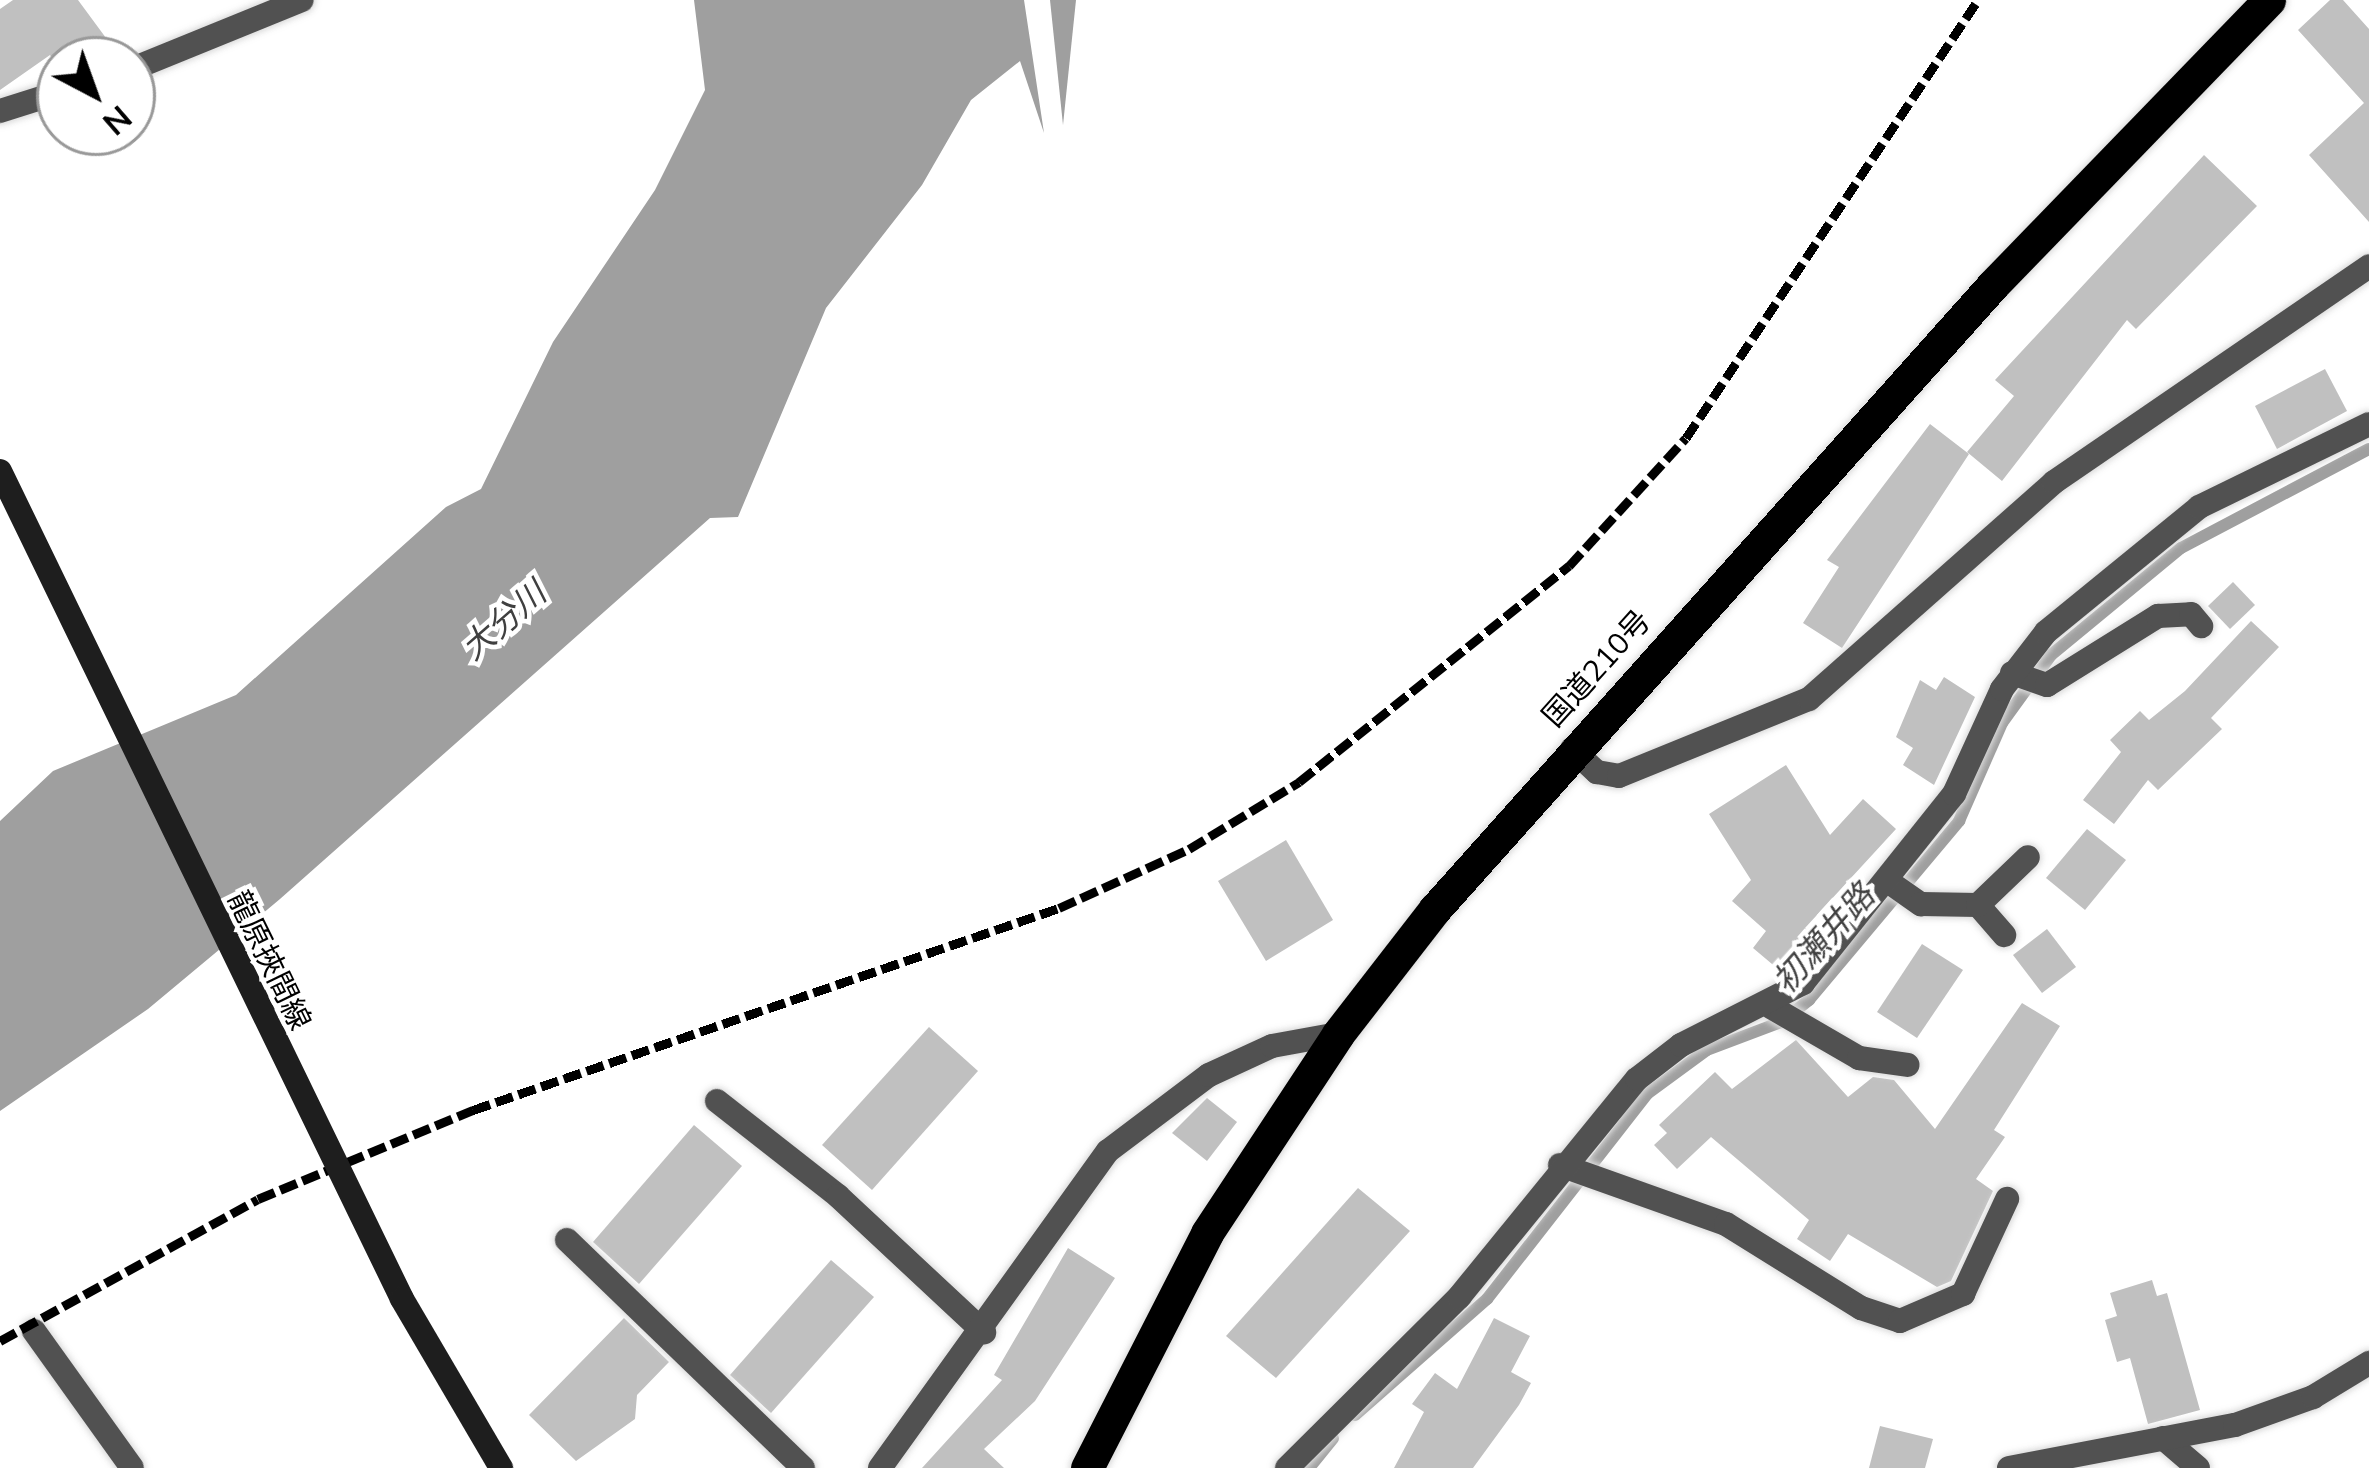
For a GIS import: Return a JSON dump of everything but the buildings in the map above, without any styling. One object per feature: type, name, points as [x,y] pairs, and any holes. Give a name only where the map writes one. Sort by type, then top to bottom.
[{"type":"highway","name":"国道210号","points":[[1087,1468],[1207,1233],[1338,1034],[1572,749],[1991,286],[2270,0]]},
{"type":"main road","name":"龍原挾間線","points":[[0,471],[402,1299],[501,1468]]},
{"type":"street","points":[[156,59],[302,0]]},
{"type":"street","points":[[0,111],[36,100]]},
{"type":"street","points":[[1572,749],[1597,772],[1619,776],[1809,699],[2054,482],[2369,266]]},
{"type":"street","points":[[1287,1468],[1459,1297],[1560,1165],[1667,1054],[1772,1006],[1889,883],[1967,772],[2012,674],[2080,601],[2182,517],[2369,424]]},
{"type":"street","points":[[2012,674],[2047,685],[2158,616],[2191,614],[2201,626]]},
{"type":"street","points":[[1889,883],[1921,904],[1978,905],[2028,857]]},
{"type":"street","points":[[1978,905],[2004,935]]},
{"type":"street","points":[[1772,1006],[1859,1058],[1908,1065]]},
{"type":"street","points":[[880,1468],[984,1332],[1093,1167],[1156,1109],[1256,1052],[1338,1034]]},
{"type":"street","points":[[717,1101],[984,1332]]},
{"type":"street","points":[[1560,1165],[1726,1224],[1861,1308],[1900,1321],[1963,1294],[1985,1262],[2007,1199]]},
{"type":"street","points":[[567,1240],[803,1468]]},
{"type":"street","points":[[34,1331],[132,1468]]},
{"type":"street","points":[[2008,1468],[2261,1417],[2369,1363]]},
{"type":"street","points":[[2163,1438],[2198,1468]]},
{"type":"water","name":"大分川","points":[[694,0],[1024,0],[1044,133],[1020,61],[971,100],[922,185],[826,308],[738,517],[710,518],[280,899],[148,1009],[0,1111],[0,821],[53,771],[236,695],[446,507],[481,489],[553,342],[655,190],[705,90]]},
{"type":"water","points":[[1050,0],[1076,0],[1063,125]]},
{"type":"waterway","name":"初瀬井路","points":[[1355,1415],[1487,1299],[1647,1094],[1707,1050],[1781,1022],[1809,1000],[1959,821],[2002,723],[2051,655],[2181,548],[2369,449]]},
{"type":"waterway","name":"初瀬井路","points":[[1309,1468],[1333,1438]]},
{"type":"railway","points":[[0,1341],[258,1199],[473,1110],[1059,908],[1189,849],[1299,782],[1569,566],[1686,438],[1978,0]]}]
